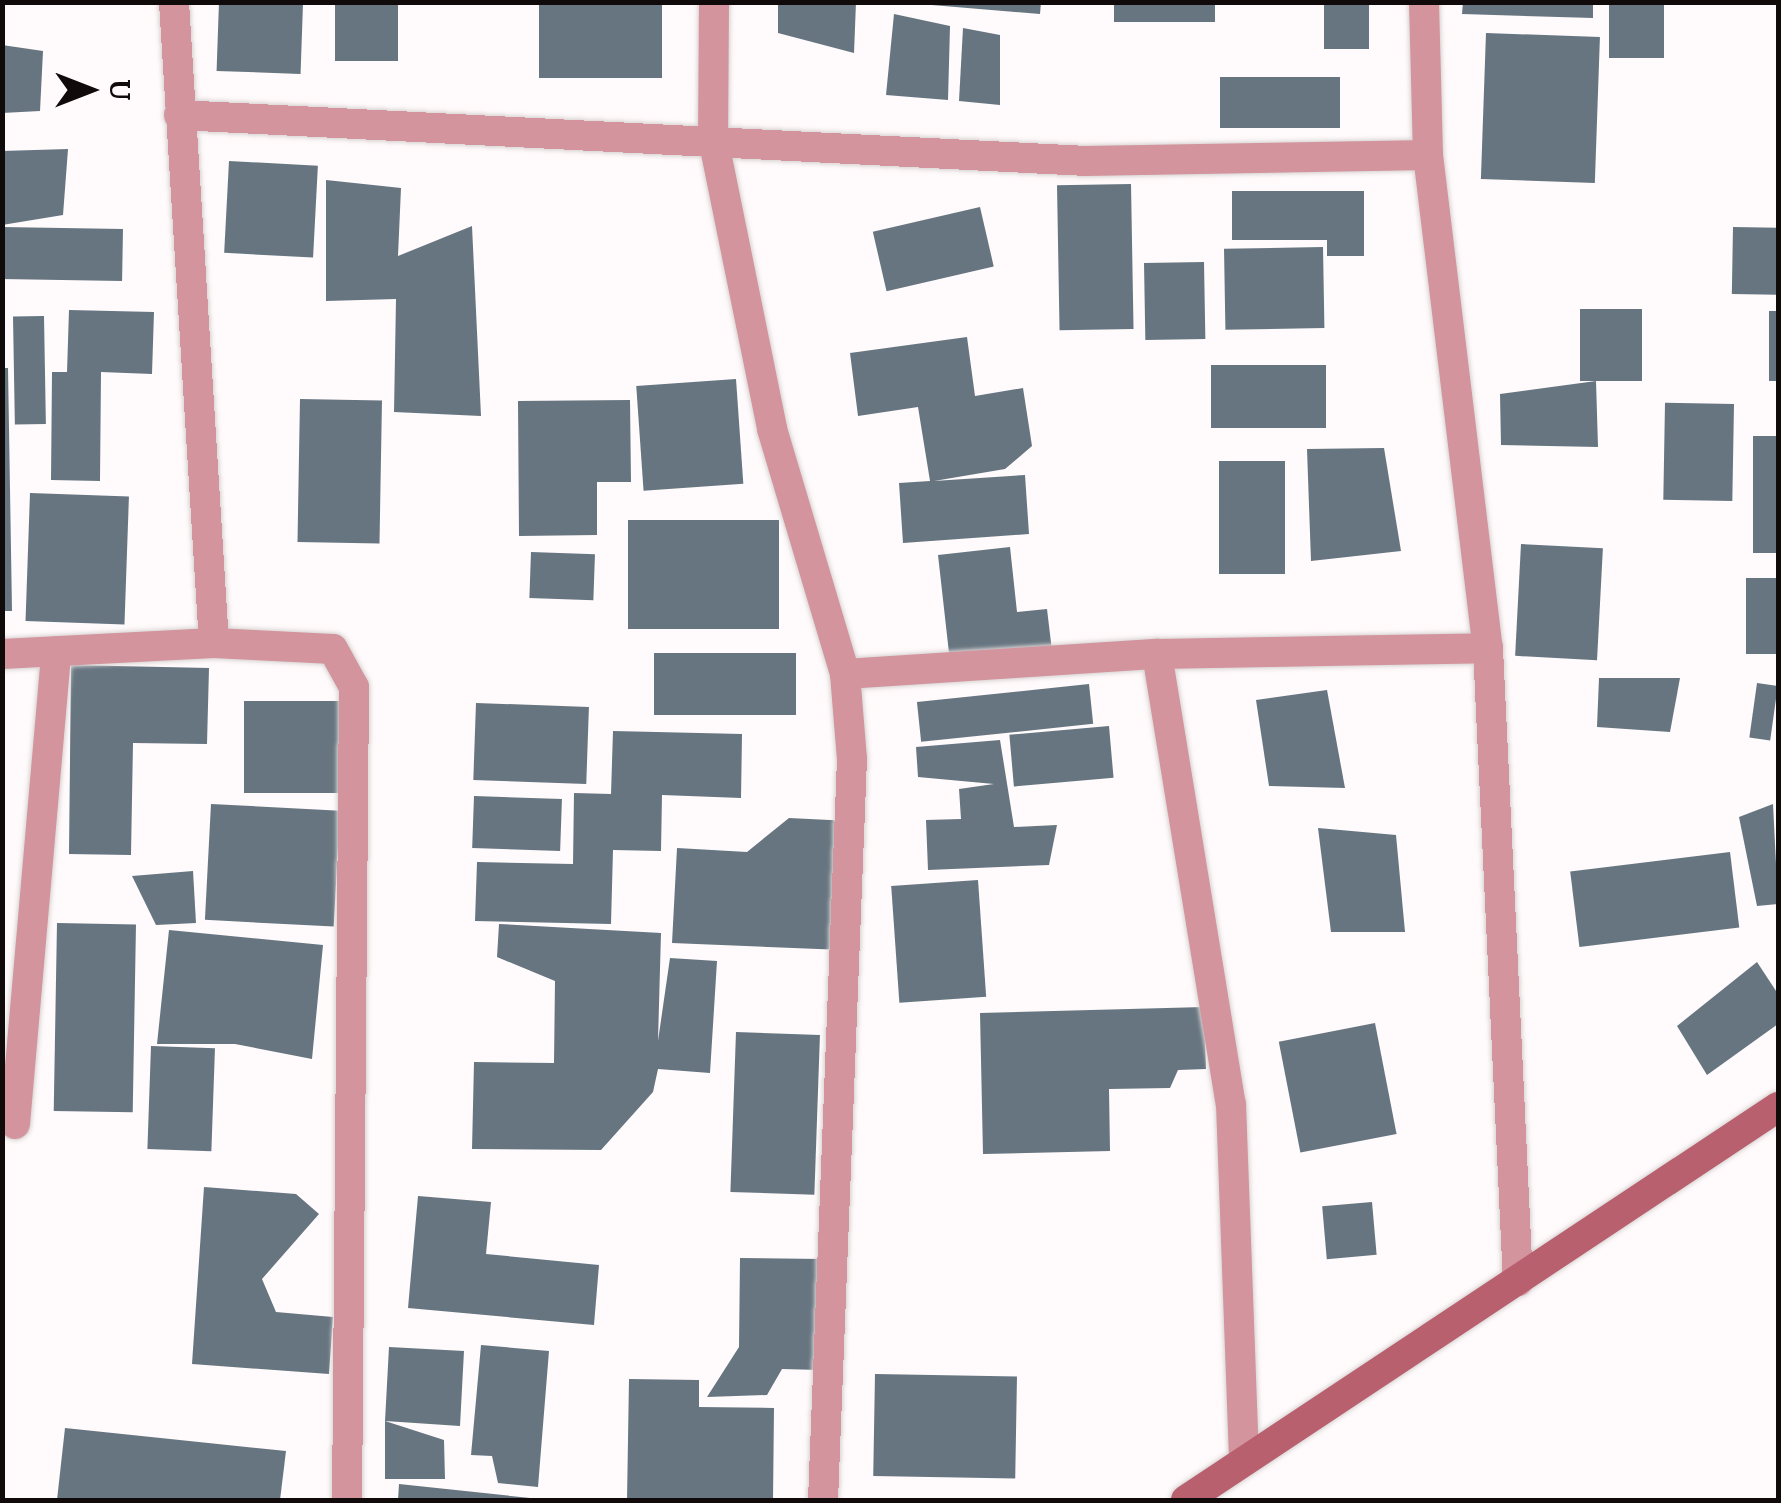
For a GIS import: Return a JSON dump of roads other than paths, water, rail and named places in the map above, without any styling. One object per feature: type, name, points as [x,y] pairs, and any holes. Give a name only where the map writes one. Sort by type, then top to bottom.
[{"type":"street","points":[[174,2],[214,642]]},
{"type":"street","points":[[714,2],[713,138],[772,429],[845,674],[853,853],[823,1500]]},
{"type":"street","points":[[1424,2],[1428,155],[1488,648],[1518,1281]]},
{"type":"street","points":[[179,115],[713,138],[1086,161],[1428,155]]},
{"type":"street","points":[[2,654],[214,642],[332,649],[354,687],[347,1500]]},
{"type":"street","points":[[845,674],[1157,654],[1488,648]]},
{"type":"street","points":[[15,1124],[56,652]]},
{"type":"street","points":[[1157,654],[1231,1104],[1244,1461]]},
{"type":"street","points":[[1186,1500],[1778,1107]]}]
